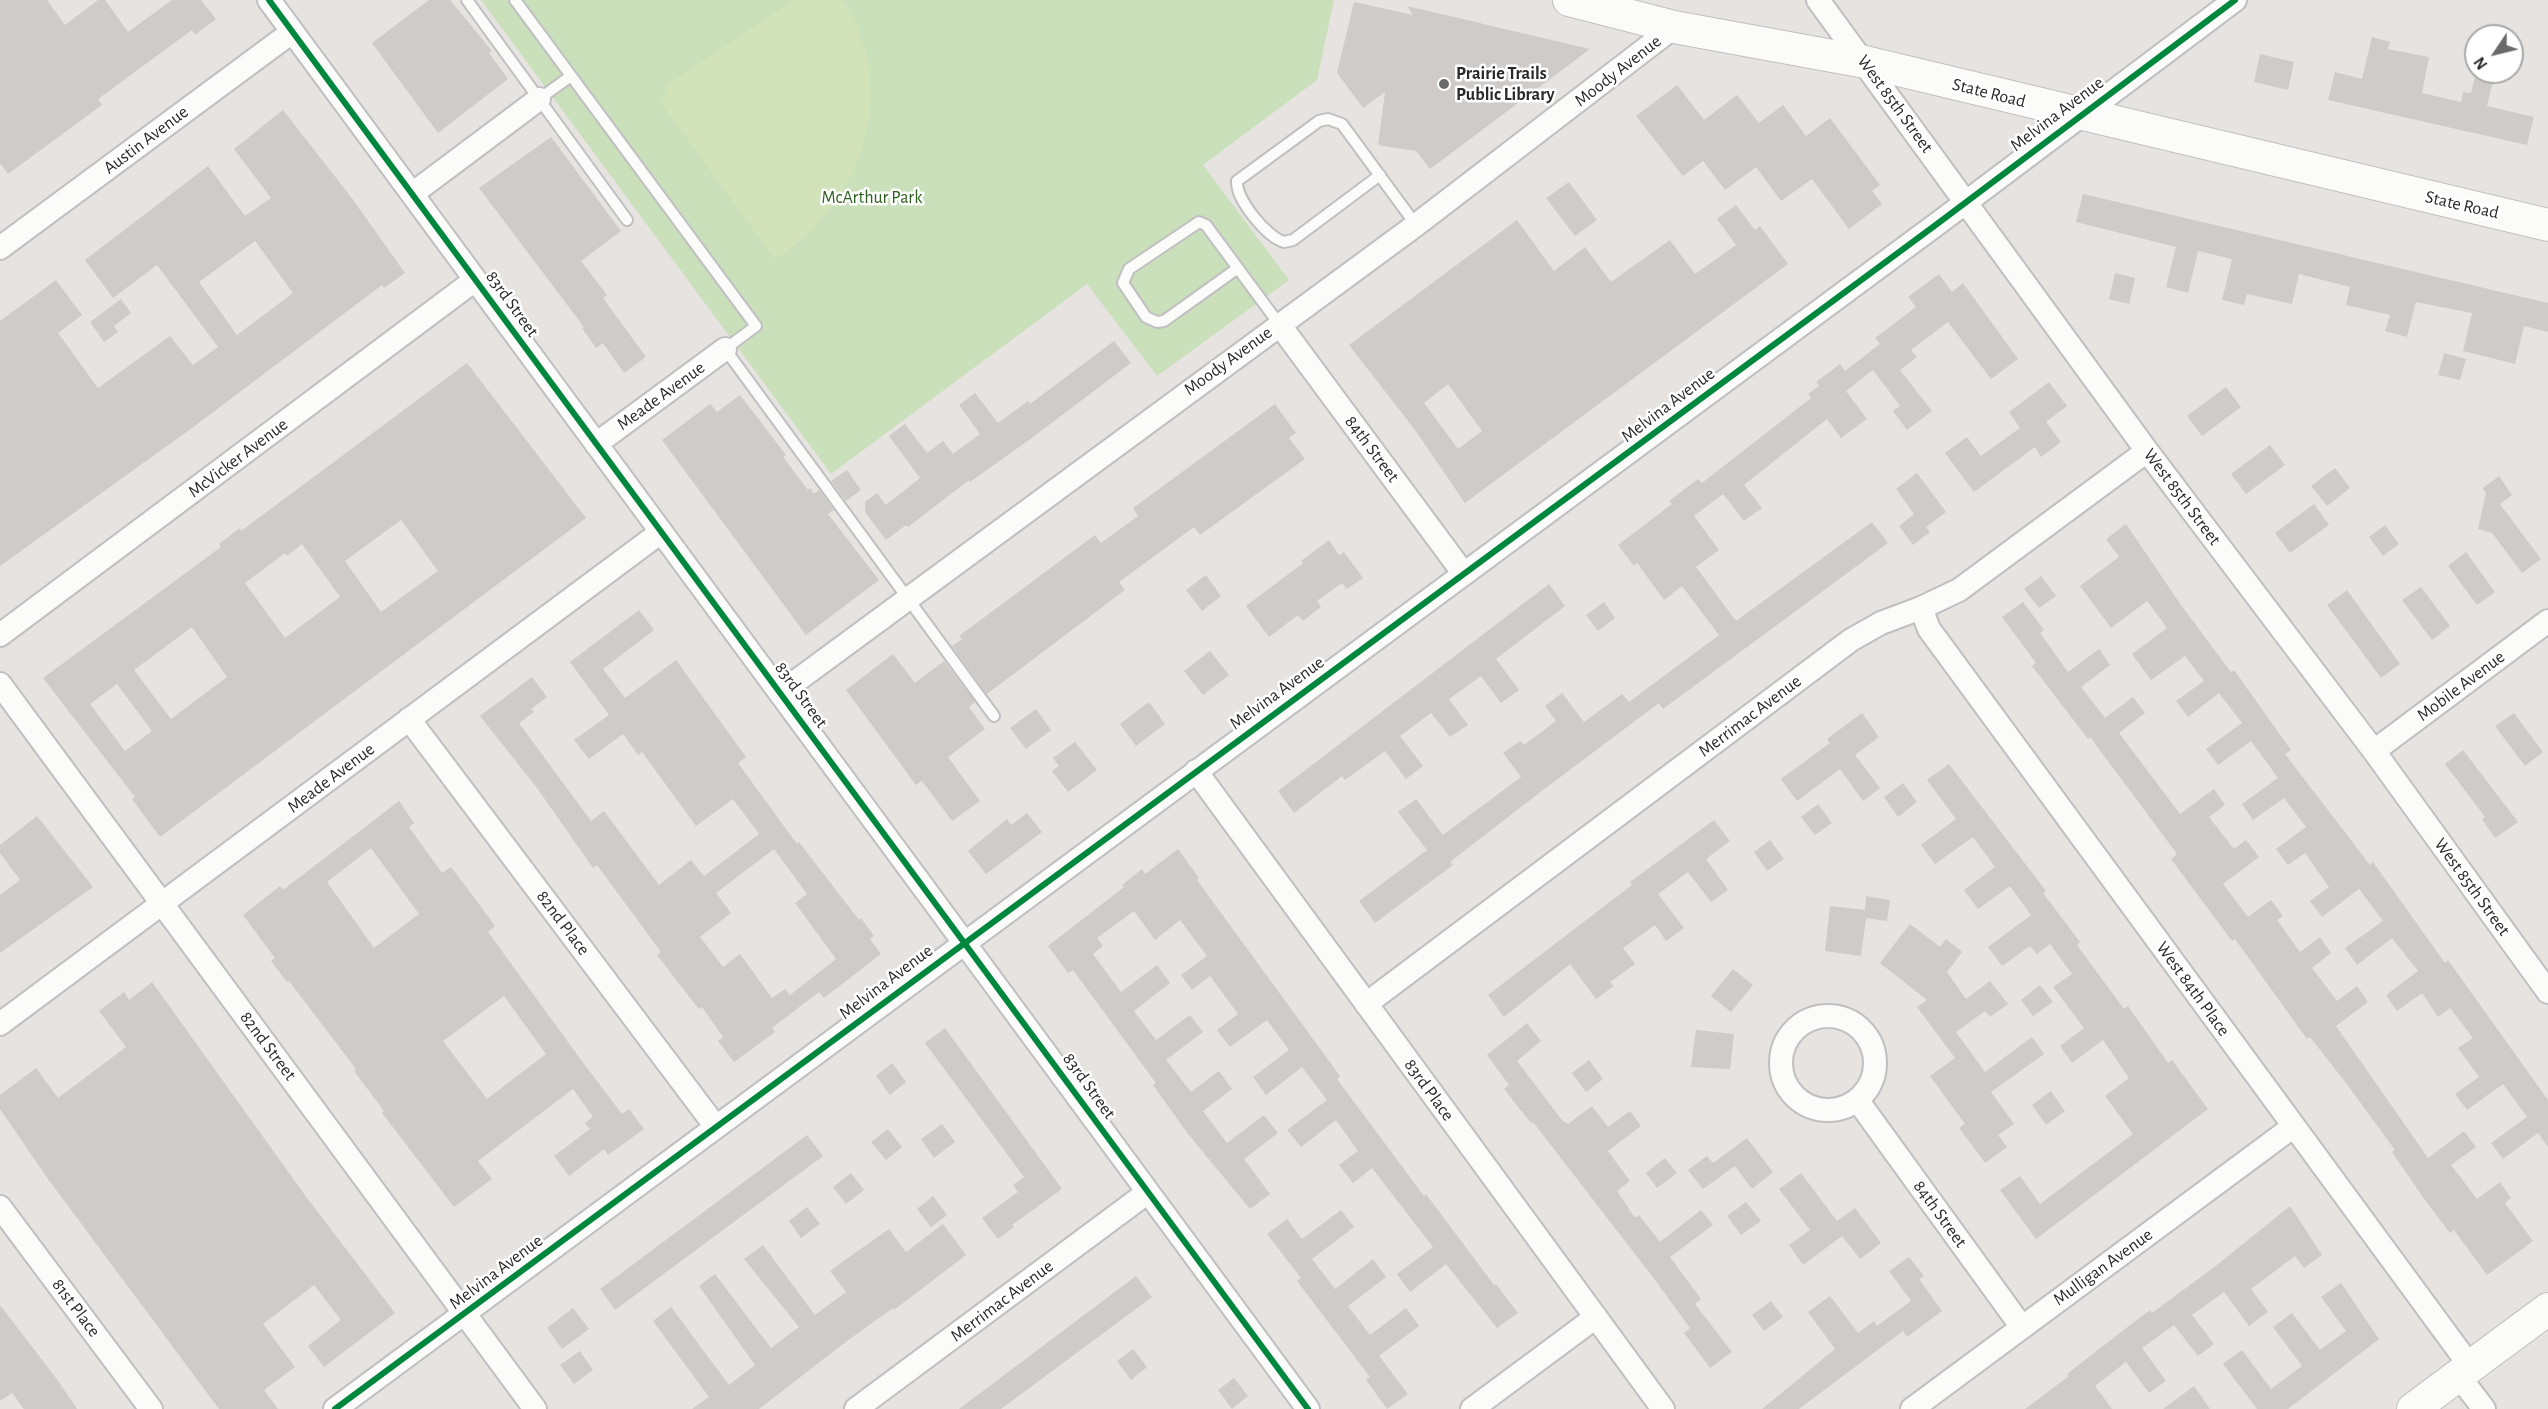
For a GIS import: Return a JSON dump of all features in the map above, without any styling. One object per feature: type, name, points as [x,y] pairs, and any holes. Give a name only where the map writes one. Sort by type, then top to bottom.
[{"type":"street","name":"83rd Street","points":[[269,0],[1308,1409]]},
{"type":"street","name":"State Road","points":[[1569,0],[1674,27],[1865,62],[2081,116],[2548,225]]},
{"type":"street","name":"West 85th Street","points":[[1818,0],[2148,451],[2374,751],[2548,992]]},
{"type":"street","name":"Melvina Avenue","points":[[335,1409],[1464,574],[2235,0]]},
{"type":"street","name":"Moody Avenue","points":[[780,693],[1416,225],[1674,27]]},
{"type":"street","name":"Austin Avenue","points":[[0,248],[292,32]]},
{"type":"street","points":[[412,194],[539,99]]},
{"type":"street","name":"McVicker Avenue","points":[[0,636],[475,280]]},
{"type":"street","name":"84th Street","points":[[1279,324],[1464,574]]},
{"type":"street","name":"Meade Avenue","points":[[596,444],[725,349]]},
{"type":"street","name":"Merrimac Avenue","points":[[1366,1004],[1851,640],[1881,623],[1959,590],[2148,451]]},
{"type":"street","name":"Meade Avenue","points":[[0,1024],[661,532]]},
{"type":"street","name":"West 84th Place","points":[[1921,608],[1929,629],[2294,1126],[2464,1371],[2484,1409]]},
{"type":"street","name":"Mobile Avenue","points":[[2374,751],[2548,621]]},
{"type":"street","name":"82nd Street","points":[[0,684],[466,1312],[535,1409]]},
{"type":"street","name":"82nd Place","points":[[409,719],[716,1127]]},
{"type":"street","name":"83rd Place","points":[[1196,771],[1663,1409]]},
{"type":"street","points":[[1836,1017],[1860,1029],[1874,1052],[1876,1065],[1867,1091],[1858,1101],[1845,1108],[1830,1111],[1809,1106],[1792,1093],[1784,1081],[1781,1066],[1782,1052],[1797,1027],[1815,1018],[1836,1017]]},
{"type":"street","name":"84th Street","points":[[1858,1101],[2021,1326]]},
{"type":"street","name":"Mulligan Avenue","points":[[1911,1409],[2294,1126]]},
{"type":"street","name":"Merrimac Avenue","points":[[856,1409],[1148,1192]]},
{"type":"street","name":"81st Place","points":[[0,1207],[151,1409]]},
{"type":"street","points":[[2413,1409],[2548,1309]]},
{"type":"street","points":[[1472,1409],[1596,1317]]},
{"type":"lane","points":[[467,0],[627,220]]},
{"type":"lane","points":[[515,0],[756,326],[725,349],[994,716]]},
{"type":"lane","points":[[539,99],[571,76]]},
{"type":"lane","points":[[1380,175],[1293,240],[1284,242],[1268,235],[1243,200],[1237,186],[1237,181],[1319,121],[1328,119],[1342,124],[1380,175],[1416,225]]},
{"type":"lane","points":[[1238,267],[1164,321],[1156,322],[1146,317],[1123,284],[1129,269],[1199,222],[1206,225],[1238,267],[1279,324]]},
{"type":"green space","name":"McArthur Park","points":[[481,0],[1334,0],[1317,80],[1203,165],[1289,280],[1157,376],[1087,284],[831,474]]},
{"type":"green space","points":[[794,0],[842,0],[860,35],[869,72],[870,108],[864,143],[850,177],[831,208],[805,235],[775,259],[662,104],[667,85]]},
{"type":"building","points":[[0,0],[47,0],[65,25],[98,0],[105,0],[128,32],[172,0],[201,0],[216,19],[195,35],[192,30],[98,99],[102,105],[8,174],[0,163]]},
{"type":"building","points":[[429,0],[450,0],[492,51],[489,53],[508,79],[438,133],[372,43]]},
{"type":"building","name":"Prairie Trails Public Library","points":[[1354,2],[1413,15],[1407,6],[1590,49],[1430,169],[1416,151],[1378,145],[1385,92],[1363,108],[1337,73]]},
{"type":"building","points":[[2372,37],[2390,42],[2388,49],[2429,57],[2422,93],[2461,102],[2463,92],[2471,93],[2473,84],[2492,84],[2487,106],[2534,117],[2527,145],[2328,100],[2335,72],[2362,79]]},
{"type":"building","points":[[2260,54],[2294,62],[2288,90],[2254,82]]},
{"type":"building","points":[[1677,85],[1704,120],[1737,95],[1759,123],[1783,105],[1806,136],[1830,118],[1880,185],[1872,191],[1882,204],[1849,229],[1812,179],[1781,201],[1756,167],[1725,190],[1703,161],[1683,176],[1636,116]]},
{"type":"building","points":[[283,110],[351,197],[405,273],[384,288],[382,285],[192,428],[0,566],[0,321],[56,280],[82,315],[58,333],[98,388],[170,336],[193,365],[218,347],[157,265],[113,298],[85,260],[208,166],[245,216],[271,198],[234,149]],"holes":[[[255,241],[293,293],[237,335],[199,282]]]},
{"type":"building","points":[[551,137],[621,231],[581,261],[607,295],[603,298],[646,357],[624,373],[603,343],[596,348],[582,328],[584,327],[479,188]]},
{"type":"building","points":[[1569,182],[1597,220],[1575,236],[1546,198]]},
{"type":"building","points":[[2083,194],[2548,303],[2548,332],[2524,326],[2515,364],[2463,351],[2472,313],[2416,302],[2407,337],[2385,331],[2390,315],[2346,305],[2350,287],[2299,274],[2292,304],[2247,294],[2244,305],[2222,300],[2232,259],[2198,251],[2188,293],[2166,287],[2176,247],[2076,222]]},
{"type":"building","points":[[1736,205],[1755,230],[1760,226],[1788,264],[1465,503],[1415,430],[1349,345],[1517,220],[1554,271],[1585,247],[1611,282],[1670,240],[1695,274],[1736,245],[1717,219]],"holes":[[[1448,384],[1482,431],[1458,449],[1424,403]]]},
{"type":"building","points":[[2115,273],[2135,278],[2129,304],[2109,299]]},
{"type":"building","points":[[1939,274],[1952,292],[1963,283],[2018,359],[1991,379],[1948,322],[1911,350],[1917,357],[1900,370],[1932,411],[1907,430],[1893,411],[1900,406],[1873,370],[1846,391],[1867,419],[1841,438],[1827,419],[1744,485],[1762,508],[1744,521],[1723,494],[1694,516],[1719,550],[1696,567],[1736,621],[1872,522],[1888,543],[1663,709],[1659,703],[1450,862],[1453,865],[1375,923],[1359,901],[1427,850],[1398,812],[1416,799],[1443,835],[1521,777],[1503,753],[1520,741],[1524,745],[1556,721],[1545,706],[1562,693],[1584,722],[1622,694],[1629,702],[1719,635],[1682,586],[1664,600],[1637,563],[1634,566],[1618,545],[1672,504],[1669,501],[1698,479],[1702,483],[1811,398],[1808,394],[1819,386],[1816,382],[1840,364],[1845,371],[1880,344],[1875,338],[1916,307],[1908,297]]},
{"type":"building","points":[[121,299],[131,313],[114,326],[118,332],[104,342],[90,322]]},
{"type":"building","points":[[1114,341],[1131,363],[1029,440],[970,482],[969,480],[908,527],[906,525],[886,540],[865,512],[865,502],[877,493],[886,505],[920,478],[889,436],[905,424],[927,453],[943,441],[953,454],[980,434],[959,405],[975,393],[998,423],[1028,401],[1030,404]]},
{"type":"building","points":[[2444,353],[2466,359],[2460,380],[2438,375]]},
{"type":"building","points":[[467,363],[586,518],[160,837],[132,799],[135,797],[43,678],[221,547],[219,544],[240,528],[241,531]],"holes":[[[401,520],[438,571],[381,612],[345,561]],[[302,544],[340,597],[285,638],[245,583],[285,553],[287,556]],[[192,627],[227,677],[171,719],[134,670]],[[117,684],[152,731],[125,751],[90,704]]]},
{"type":"building","points":[[2049,382],[2067,406],[2046,422],[2061,442],[2041,457],[2035,447],[1974,492],[1945,453],[1967,437],[1981,456],[2020,428],[2009,412]]},
{"type":"building","points":[[2226,387],[2241,407],[2202,436],[2187,416]]},
{"type":"building","points":[[740,395],[786,455],[783,457],[808,490],[810,488],[814,494],[819,490],[834,510],[828,514],[879,580],[806,635],[662,440],[710,404],[717,412]]},
{"type":"building","points":[[1275,404],[1296,433],[1289,438],[1305,459],[1200,535],[1194,527],[1119,582],[1125,590],[987,694],[952,646],[962,639],[959,636],[1095,535],[1101,543],[1138,516],[1133,508]]},
{"type":"building","points":[[2270,445],[2285,465],[2246,494],[2231,474]]},
{"type":"building","points":[[2335,468],[2350,488],[2327,506],[2311,486]]},
{"type":"building","points":[[847,470],[861,490],[846,501],[831,481]]},
{"type":"building","points":[[1917,473],[1946,512],[1926,527],[1930,532],[1913,545],[1899,526],[1914,514],[1896,489]]},
{"type":"building","points":[[2499,476],[2512,495],[2500,504],[2541,559],[2522,573],[2492,533],[2478,529],[2486,493],[2483,488]]},
{"type":"building","points":[[2314,504],[2329,525],[2290,553],[2275,533]]},
{"type":"building","points":[[2126,524],[2181,605],[2231,672],[2234,670],[2291,750],[2285,754],[2370,865],[2373,862],[2445,963],[2448,960],[2548,1100],[2548,1147],[2538,1133],[2503,1159],[2491,1143],[2527,1117],[2503,1084],[2467,1110],[2455,1094],[2479,1077],[2458,1048],[2473,1038],[2450,1008],[2438,1017],[2422,993],[2397,1011],[2386,995],[2418,971],[2392,938],[2357,965],[2345,948],[2383,921],[2359,889],[2322,917],[2310,901],[2329,887],[2305,853],[2288,865],[2276,849],[2306,827],[2284,798],[2253,820],[2242,804],[2278,778],[2251,741],[2218,765],[2206,749],[2242,723],[2219,693],[2188,717],[2176,701],[2204,681],[2185,656],[2151,680],[2132,654],[2167,628],[2147,601],[2111,628],[2080,586],[2119,557],[2106,539]]},
{"type":"building","points":[[2385,525],[2399,544],[2383,556],[2369,537]]},
{"type":"building","points":[[1329,540],[1339,555],[1344,552],[1363,578],[1347,589],[1342,583],[1317,601],[1321,607],[1303,621],[1298,615],[1269,637],[1246,606],[1303,563],[1301,561]]},
{"type":"building","points":[[2466,552],[2495,592],[2477,605],[2448,566]]},
{"type":"building","points":[[1206,575],[1221,596],[1202,611],[1186,590]]},
{"type":"building","points":[[2041,576],[2056,596],[2039,608],[2024,589]]},
{"type":"building","points":[[1549,584],[1565,606],[1496,659],[1519,690],[1501,703],[1481,676],[1449,699],[1468,725],[1450,737],[1431,713],[1400,736],[1423,766],[1406,779],[1385,751],[1345,780],[1342,776],[1294,813],[1278,791]]},
{"type":"building","points":[[2421,587],[2450,626],[2432,640],[2402,600]]},
{"type":"building","points":[[2347,590],[2400,664],[2381,678],[2327,605]]},
{"type":"building","points":[[1604,602],[1615,618],[1598,631],[1586,615]]},
{"type":"building","points":[[2023,602],[2044,630],[2040,633],[2068,672],[2099,649],[2110,665],[2081,687],[2105,718],[2133,697],[2145,713],[2119,733],[2180,814],[2214,789],[2225,805],[2209,817],[2234,849],[2246,840],[2259,857],[2223,884],[2248,917],[2271,900],[2283,916],[2277,920],[2300,952],[2320,937],[2331,953],[2312,968],[2337,1001],[2357,986],[2368,1002],[2336,1026],[2428,1158],[2464,1131],[2476,1147],[2451,1165],[2477,1199],[2500,1182],[2511,1198],[2505,1203],[2533,1241],[2487,1275],[2454,1230],[2450,1233],[2392,1152],[2395,1150],[2346,1083],[2310,1037],[2307,1039],[2235,939],[2232,941],[2171,859],[2177,854],[2090,737],[2088,739],[2032,666],[2036,663],[2002,617]]},
{"type":"building","points":[[639,610],[654,630],[603,669],[625,698],[676,660],[746,757],[738,763],[797,844],[799,842],[874,936],[870,939],[881,954],[824,998],[819,992],[772,1028],[775,1032],[734,1062],[718,1041],[723,1037],[702,1007],[699,1009],[657,955],[661,952],[597,865],[593,868],[537,788],[480,716],[532,677],[547,697],[531,709],[534,712],[519,723],[591,821],[604,811],[659,885],[691,860],[704,876],[759,834],[733,799],[696,826],[642,752],[638,755],[623,734],[589,759],[574,740],[609,715],[570,662]],"holes":[[[774,849],[807,894],[795,903],[836,959],[790,995],[785,989],[772,998],[740,954],[723,967],[700,937],[731,913],[716,893]]]},
{"type":"building","points":[[1210,651],[1229,675],[1203,695],[1184,671]]},
{"type":"building","points":[[893,654],[915,683],[944,661],[975,702],[969,707],[985,729],[948,757],[980,801],[952,821],[922,781],[916,785],[846,690]]},
{"type":"building","points":[[1149,702],[1165,724],[1136,746],[1120,724]]},
{"type":"building","points":[[1036,709],[1051,730],[1026,749],[1010,728]]},
{"type":"building","points":[[1862,713],[1879,737],[1855,755],[1880,788],[1863,801],[1840,769],[1797,801],[1781,779],[1830,743],[1827,739]]},
{"type":"building","points":[[2514,713],[2543,752],[2525,766],[2495,726]]},
{"type":"building","points":[[1075,742],[1097,770],[1068,792],[1052,771],[1059,766],[1053,758]]},
{"type":"building","points":[[2463,750],[2518,822],[2495,838],[2482,819],[2485,817],[2445,764]]},
{"type":"building","points":[[1949,764],[2046,891],[2043,893],[2080,942],[2077,945],[2124,1009],[2128,1006],[2168,1063],[2172,1060],[2208,1109],[2036,1239],[2000,1190],[2020,1176],[2040,1204],[2133,1134],[2105,1096],[2129,1078],[2103,1040],[2072,1063],[2060,1046],[2084,1028],[2053,987],[2072,974],[2050,944],[2037,954],[2030,946],[2002,966],[1988,947],[2031,915],[2010,886],[1978,909],[1964,890],[1995,867],[1973,837],[1935,864],[1921,845],[1956,819],[1927,780]]},
{"type":"building","points":[[1903,783],[1917,802],[1898,817],[1884,797]]},
{"type":"building","points":[[399,801],[414,823],[409,827],[442,873],[451,867],[479,904],[495,926],[488,932],[584,1064],[622,1114],[629,1109],[644,1129],[608,1155],[604,1149],[569,1176],[554,1156],[590,1129],[585,1123],[593,1117],[573,1089],[478,1161],[492,1179],[454,1207],[382,1113],[384,1111],[354,1071],[356,1069],[271,961],[275,958],[243,915],[280,886],[283,890]],"holes":[[[371,848],[419,914],[374,948],[327,882]],[[504,996],[546,1054],[487,1099],[443,1041]]]},
{"type":"building","points":[[1818,804],[1832,823],[1815,835],[1801,817]]},
{"type":"building","points":[[1027,813],[1042,832],[986,874],[968,851],[1007,819],[1011,825]]},
{"type":"building","points":[[37,816],[93,887],[0,953],[0,895],[20,880],[0,853],[0,845]]},
{"type":"building","points":[[1714,820],[1730,841],[1706,859],[1728,890],[1711,902],[1688,872],[1658,894],[1684,928],[1666,941],[1655,925],[1623,948],[1635,964],[1610,982],[1614,986],[1596,999],[1570,964],[1504,1017],[1488,995],[1632,885],[1630,882]]},
{"type":"building","points":[[1770,840],[1784,859],[1767,871],[1754,852]]},
{"type":"building","points":[[1178,849],[1199,878],[1197,880],[1340,1076],[1337,1079],[1424,1196],[1426,1194],[1494,1285],[1496,1284],[1518,1313],[1497,1328],[1446,1264],[1410,1292],[1397,1274],[1433,1247],[1372,1168],[1353,1183],[1339,1165],[1358,1151],[1336,1120],[1301,1147],[1287,1130],[1327,1100],[1302,1067],[1266,1095],[1253,1077],[1289,1050],[1267,1020],[1230,1047],[1217,1030],[1238,1014],[1210,976],[1192,990],[1181,975],[1207,956],[1180,920],[1155,940],[1134,911],[1097,938],[1103,946],[1093,954],[1121,992],[1157,965],[1170,983],[1134,1011],[1156,1040],[1190,1015],[1203,1032],[1166,1060],[1191,1092],[1219,1071],[1232,1089],[1203,1111],[1227,1143],[1264,1115],[1278,1133],[1244,1159],[1270,1194],[1250,1209],[1188,1134],[1153,1085],[1156,1083],[1073,970],[1068,973],[1048,946],[1124,887],[1122,885],[1142,869],[1145,874]]},
{"type":"building","points":[[1866,896],[1890,900],[1887,921],[1866,918],[1861,956],[1825,951],[1830,906],[1865,910]]},
{"type":"building","points":[[1910,924],[1940,947],[1946,939],[1962,952],[1947,972],[1966,999],[1990,981],[2008,1004],[1990,1017],[1985,1011],[1956,1032],[1985,1072],[2032,1037],[2044,1054],[1991,1092],[2014,1124],[1998,1135],[2007,1147],[1985,1163],[1959,1128],[1965,1124],[1930,1076],[1955,1058],[1917,1007],[1927,1000],[1880,963]]},
{"type":"building","points":[[1733,969],[1753,985],[1731,1012],[1711,996]]},
{"type":"building","points":[[152,982],[307,1198],[395,1313],[324,1367],[308,1346],[341,1320],[314,1285],[263,1324],[295,1367],[264,1390],[278,1409],[219,1409],[48,1179],[0,1109],[0,1095],[36,1068],[58,1098],[126,1047],[99,1011],[124,992],[129,1000]]},
{"type":"building","points":[[2040,985],[2053,1002],[2033,1016],[2021,1000]]},
{"type":"building","points":[[1527,1023],[1541,1041],[1517,1061],[1562,1120],[1568,1124],[1592,1106],[1608,1127],[1630,1111],[1641,1126],[1608,1151],[1630,1181],[1617,1191],[1635,1218],[1639,1215],[1660,1242],[1701,1210],[1713,1225],[1670,1257],[1701,1299],[1695,1304],[1732,1352],[1710,1368],[1684,1333],[1690,1328],[1655,1280],[1533,1122],[1531,1123],[1504,1089],[1509,1085],[1487,1055]]},
{"type":"building","points":[[945,1028],[1062,1189],[1012,1225],[1014,1227],[998,1239],[982,1218],[1018,1192],[1013,1185],[1024,1177],[925,1043]]},
{"type":"building","points":[[1696,1030],[1734,1034],[1730,1069],[1691,1067]]},
{"type":"building","points":[[1589,1060],[1603,1079],[1586,1092],[1572,1073]]},
{"type":"building","points":[[892,1063],[906,1082],[890,1095],[876,1076]]},
{"type":"building","points":[[2051,1091],[2065,1111],[2046,1125],[2032,1105]]},
{"type":"building","points":[[942,1124],[955,1142],[934,1158],[921,1139]]},
{"type":"building","points":[[888,1129],[902,1147],[886,1160],[871,1142]]},
{"type":"building","points":[[807,1135],[823,1156],[615,1310],[600,1289]]},
{"type":"building","points":[[1747,1138],[1773,1172],[1752,1189],[1735,1166],[1703,1189],[1688,1170],[1707,1156],[1713,1163]]},
{"type":"building","points":[[1665,1158],[1677,1173],[1657,1188],[1646,1173]]},
{"type":"building","points":[[851,1173],[864,1190],[846,1204],[833,1187]]},
{"type":"building","points":[[1801,1173],[1837,1221],[1855,1208],[1881,1243],[1860,1259],[1842,1236],[1803,1265],[1789,1245],[1810,1230],[1779,1189]]},
{"type":"building","points":[[933,1196],[947,1215],[931,1227],[917,1209]]},
{"type":"building","points":[[1746,1202],[1761,1221],[1741,1235],[1727,1216]]},
{"type":"building","points":[[2290,1206],[2322,1255],[2304,1268],[2295,1256],[2251,1289],[2268,1312],[2249,1326],[2224,1292],[2192,1315],[2214,1344],[2198,1356],[2174,1325],[2142,1348],[2166,1381],[2149,1393],[2126,1362],[2095,1386],[2112,1409],[2025,1409],[2121,1332],[2150,1310],[2152,1313],[2217,1265]]},
{"type":"building","points":[[807,1207],[820,1224],[801,1238],[789,1221]]},
{"type":"building","points":[[1341,1210],[1354,1227],[1312,1259],[1335,1289],[1373,1259],[1386,1277],[1348,1306],[1370,1335],[1406,1308],[1419,1326],[1379,1356],[1408,1394],[1387,1409],[1366,1380],[1370,1377],[1297,1281],[1301,1278],[1267,1234],[1287,1219],[1302,1239]]},
{"type":"building","points":[[943,1224],[966,1255],[894,1310],[893,1308],[847,1341],[759,1409],[692,1409],[709,1397],[653,1321],[671,1307],[729,1385],[755,1365],[699,1286],[715,1274],[771,1348],[799,1327],[744,1259],[763,1245],[815,1315],[846,1292],[830,1271],[845,1260],[889,1229],[906,1252]]},
{"type":"building","points":[[1909,1257],[1924,1276],[1919,1279],[1942,1311],[1907,1337],[1903,1331],[1799,1409],[1762,1409],[1835,1349],[1808,1312],[1830,1296],[1858,1333],[1874,1321],[1877,1326],[1911,1301],[1889,1271]]},
{"type":"building","points":[[1136,1276],[1152,1297],[1001,1409],[959,1409]]},
{"type":"building","points":[[2341,1283],[2379,1339],[2288,1409],[2257,1409],[2223,1364],[2242,1350],[2271,1389],[2302,1366],[2273,1327],[2292,1313],[2320,1350],[2346,1331],[2321,1297]]},
{"type":"building","points":[[1771,1301],[1783,1317],[1764,1331],[1752,1315]]},
{"type":"building","points":[[0,1305],[77,1409],[24,1409],[12,1393],[0,1401]]},
{"type":"building","points":[[573,1308],[589,1329],[562,1349],[547,1328]]},
{"type":"building","points":[[1133,1349],[1147,1367],[1131,1380],[1117,1361]]},
{"type":"building","points":[[580,1351],[593,1370],[574,1384],[560,1365]]},
{"type":"building","points":[[1234,1378],[1248,1396],[1232,1409],[1218,1390]]},
{"type":"building","points":[[2194,1386],[2210,1409],[2163,1409]]},
{"type":"cycle path","points":[[269,0],[1308,1409]]},
{"type":"cycle path","points":[[335,1409],[1937,224],[2235,0]]},
{"type":"place","name":"Prairie Trails Public Library","points":[[1444,84]]}]
